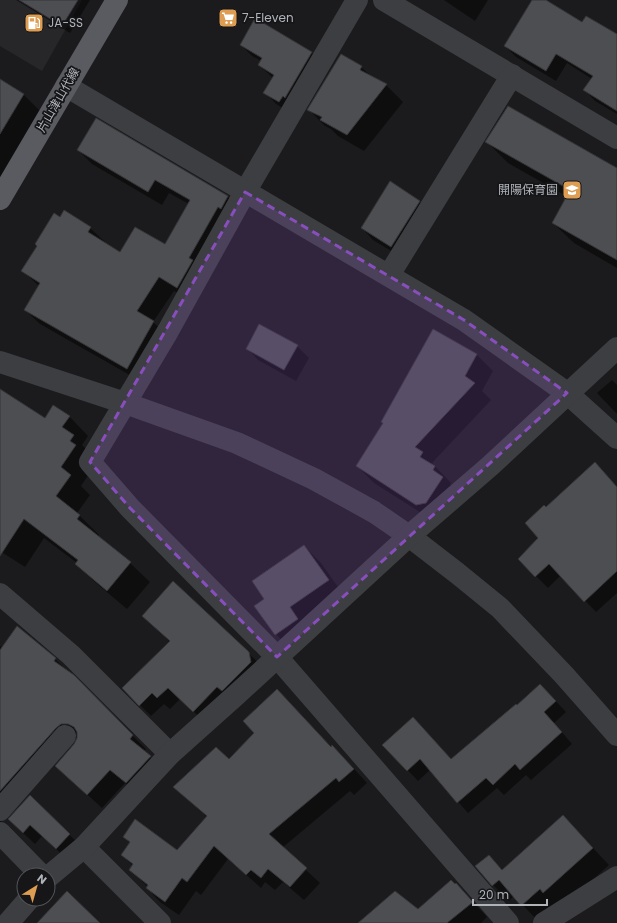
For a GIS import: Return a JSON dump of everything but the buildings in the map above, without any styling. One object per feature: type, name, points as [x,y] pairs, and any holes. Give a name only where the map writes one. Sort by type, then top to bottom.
[{"type":"main road","name":"片山津山代線","points":[[0,199],[117,0]]},
{"type":"street","points":[[357,0],[245,192],[168,331],[90,462],[130,508],[277,657],[508,923]]},
{"type":"street","points":[[384,0],[617,138]]},
{"type":"street","points":[[389,275],[512,75]]},
{"type":"street","points":[[66,86],[464,320],[567,393],[617,438]]},
{"type":"street","points":[[56,871],[84,847],[170,754],[409,536],[490,466],[617,348]]},
{"type":"street","points":[[0,362],[125,403],[244,446],[314,479],[374,512],[458,573],[500,608],[564,674],[617,735]]},
{"type":"street","points":[[0,594],[71,655],[170,754]]},
{"type":"street","points":[[0,810],[65,736]]},
{"type":"street","points":[[0,833],[33,867]]},
{"type":"street","points":[[84,847],[160,923]]},
{"type":"street","points":[[544,923],[617,877]]},
{"type":"street","points":[[8,923],[21,907]]},
{"type":"highlighted area","points":[[245,192],[464,320],[567,393],[277,657],[130,508],[90,462]]},
{"type":"shaded area","name":"JA-SS","points":[[0,0],[82,0],[42,71],[0,46]]},
{"type":"place","name":"7-Eleven","points":[[228,18]]},
{"type":"place","name":"JA-SS","points":[[34,23]]},
{"type":"place","name":"開陽保育園","points":[[572,190]]}]
